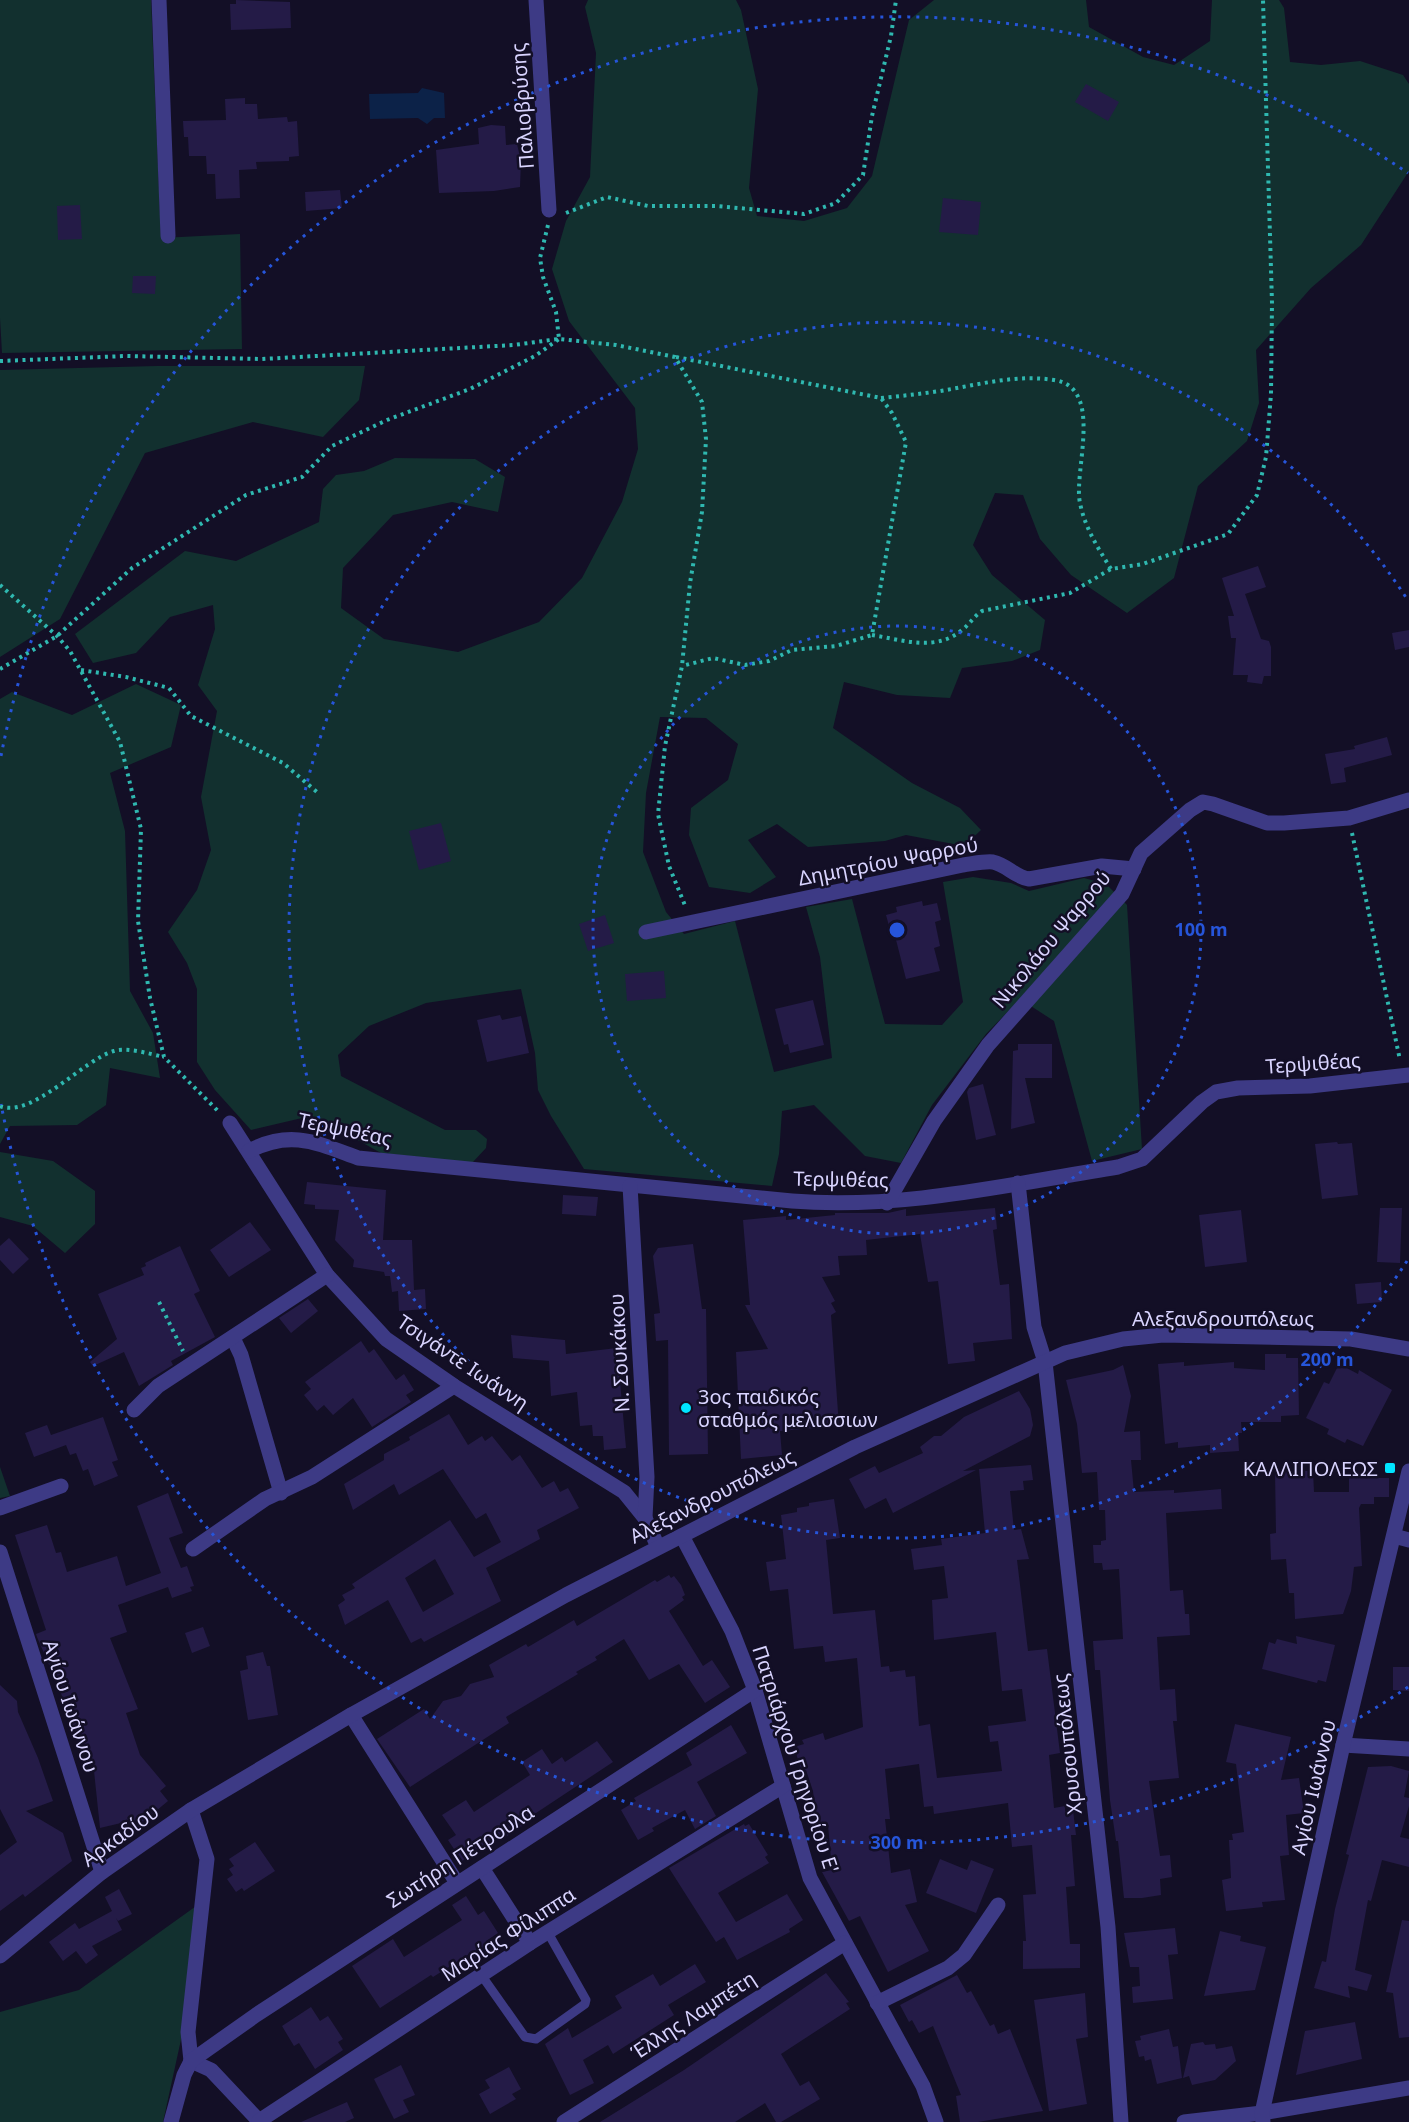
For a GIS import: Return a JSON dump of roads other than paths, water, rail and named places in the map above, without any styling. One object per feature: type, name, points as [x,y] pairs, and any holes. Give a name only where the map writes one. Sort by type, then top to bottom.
[{"type":"street","points":[[159,0],[168,236]]},
{"type":"street","name":"Παλιοβρύσης","points":[[536,0],[549,210]]},
{"type":"street","name":"Νικολάου Ψαρρού","points":[[887,1203],[934,1121],[988,1045],[1122,894],[1141,854],[1190,810],[1203,802],[1268,823],[1349,818],[1409,800]]},
{"type":"street","name":"Δημητρίου Ψαρρού","points":[[646,932],[909,874],[963,865],[992,862],[1005,867],[1017,877],[1029,879],[1102,866],[1134,869]]},
{"type":"street","name":"Τερψιθέας","points":[[249,1151],[266,1142],[284,1138],[320,1144],[358,1158],[839,1205],[887,1203],[1118,1167],[1142,1159],[1202,1102],[1216,1092],[1238,1088],[1310,1086],[1406,1075]]},
{"type":"street","name":"Τσιγάντε Ιωάννη","points":[[230,1124],[327,1275],[386,1339],[454,1386],[624,1492],[645,1518],[658,1547]]},
{"type":"street","name":"Χρυσουπόλεως","points":[[1018,1182],[1034,1327],[1045,1362],[1108,1928],[1122,2122]]},
{"type":"street","name":"Ν. Σουκάκου","points":[[630,1186],[647,1477],[645,1518]]},
{"type":"street","points":[[134,1410],[158,1386],[327,1275]]},
{"type":"street","name":"Αλεξανδρουπόλεως","points":[[273,1760],[566,1595],[855,1447],[1045,1362],[1094,1344],[1163,1335],[1351,1340],[1409,1349]]},
{"type":"street","points":[[233,1338],[241,1355],[281,1493]]},
{"type":"street","points":[[193,1549],[265,1499],[312,1477],[454,1386]]},
{"type":"street","name":"Αγίου Ιωάννου","points":[[1262,2117],[1343,1745],[1409,1471]]},
{"type":"street","points":[[0,1508],[61,1486]]},
{"type":"street","name":"Πατριάρχου Γρηγορίου Ε'","points":[[682,1536],[732,1631],[755,1690],[810,1878],[923,2086],[936,2122]]},
{"type":"street","points":[[1394,1536],[1409,1540]]},
{"type":"street","name":"Αγίου Ιωάννου","points":[[0,1552],[102,1872]]},
{"type":"street","name":"Σωτήρη Πέτρουλα","points":[[191,2061],[457,1883],[755,1690]]},
{"type":"street","points":[[351,1715],[457,1883]]},
{"type":"street","points":[[1343,1745],[1409,1749]]},
{"type":"street","name":"Αρκαδίου","points":[[0,1956],[102,1872],[191,1810],[273,1760]]},
{"type":"street","name":"Μαρίας Φίλιππα","points":[[259,2122],[547,1931],[783,1786]]},
{"type":"street","points":[[171,2122],[184,2075],[191,2061],[188,2032],[207,1859],[191,1810]]},
{"type":"street","points":[[482,1868],[530,1942]]},
{"type":"street","points":[[877,2003],[948,1968],[964,1955],[998,1905]]},
{"type":"street","name":"Έλλης Λαμπέτη","points":[[564,2122],[845,1943]]},
{"type":"street","points":[[191,2061],[211,2070],[259,2122]]},
{"type":"street","points":[[1184,2122],[1262,2117],[1409,2088]]},
{"type":"lane","points":[[482,1976],[525,2037],[536,2039],[585,2004],[586,2000],[547,1931]]},
{"type":"water","points":[[422,88],[444,93],[445,118],[434,118],[427,124],[418,118],[370,119],[369,94],[418,93]]},
{"type":"place","name":"3ος παιδικός σταθμός μελισσιων","points":[[686,1408]]},
{"type":"place","name":"ΚΑΛΛΙΠΟΛΕΩΣ","points":[[1390,1468]]}]
